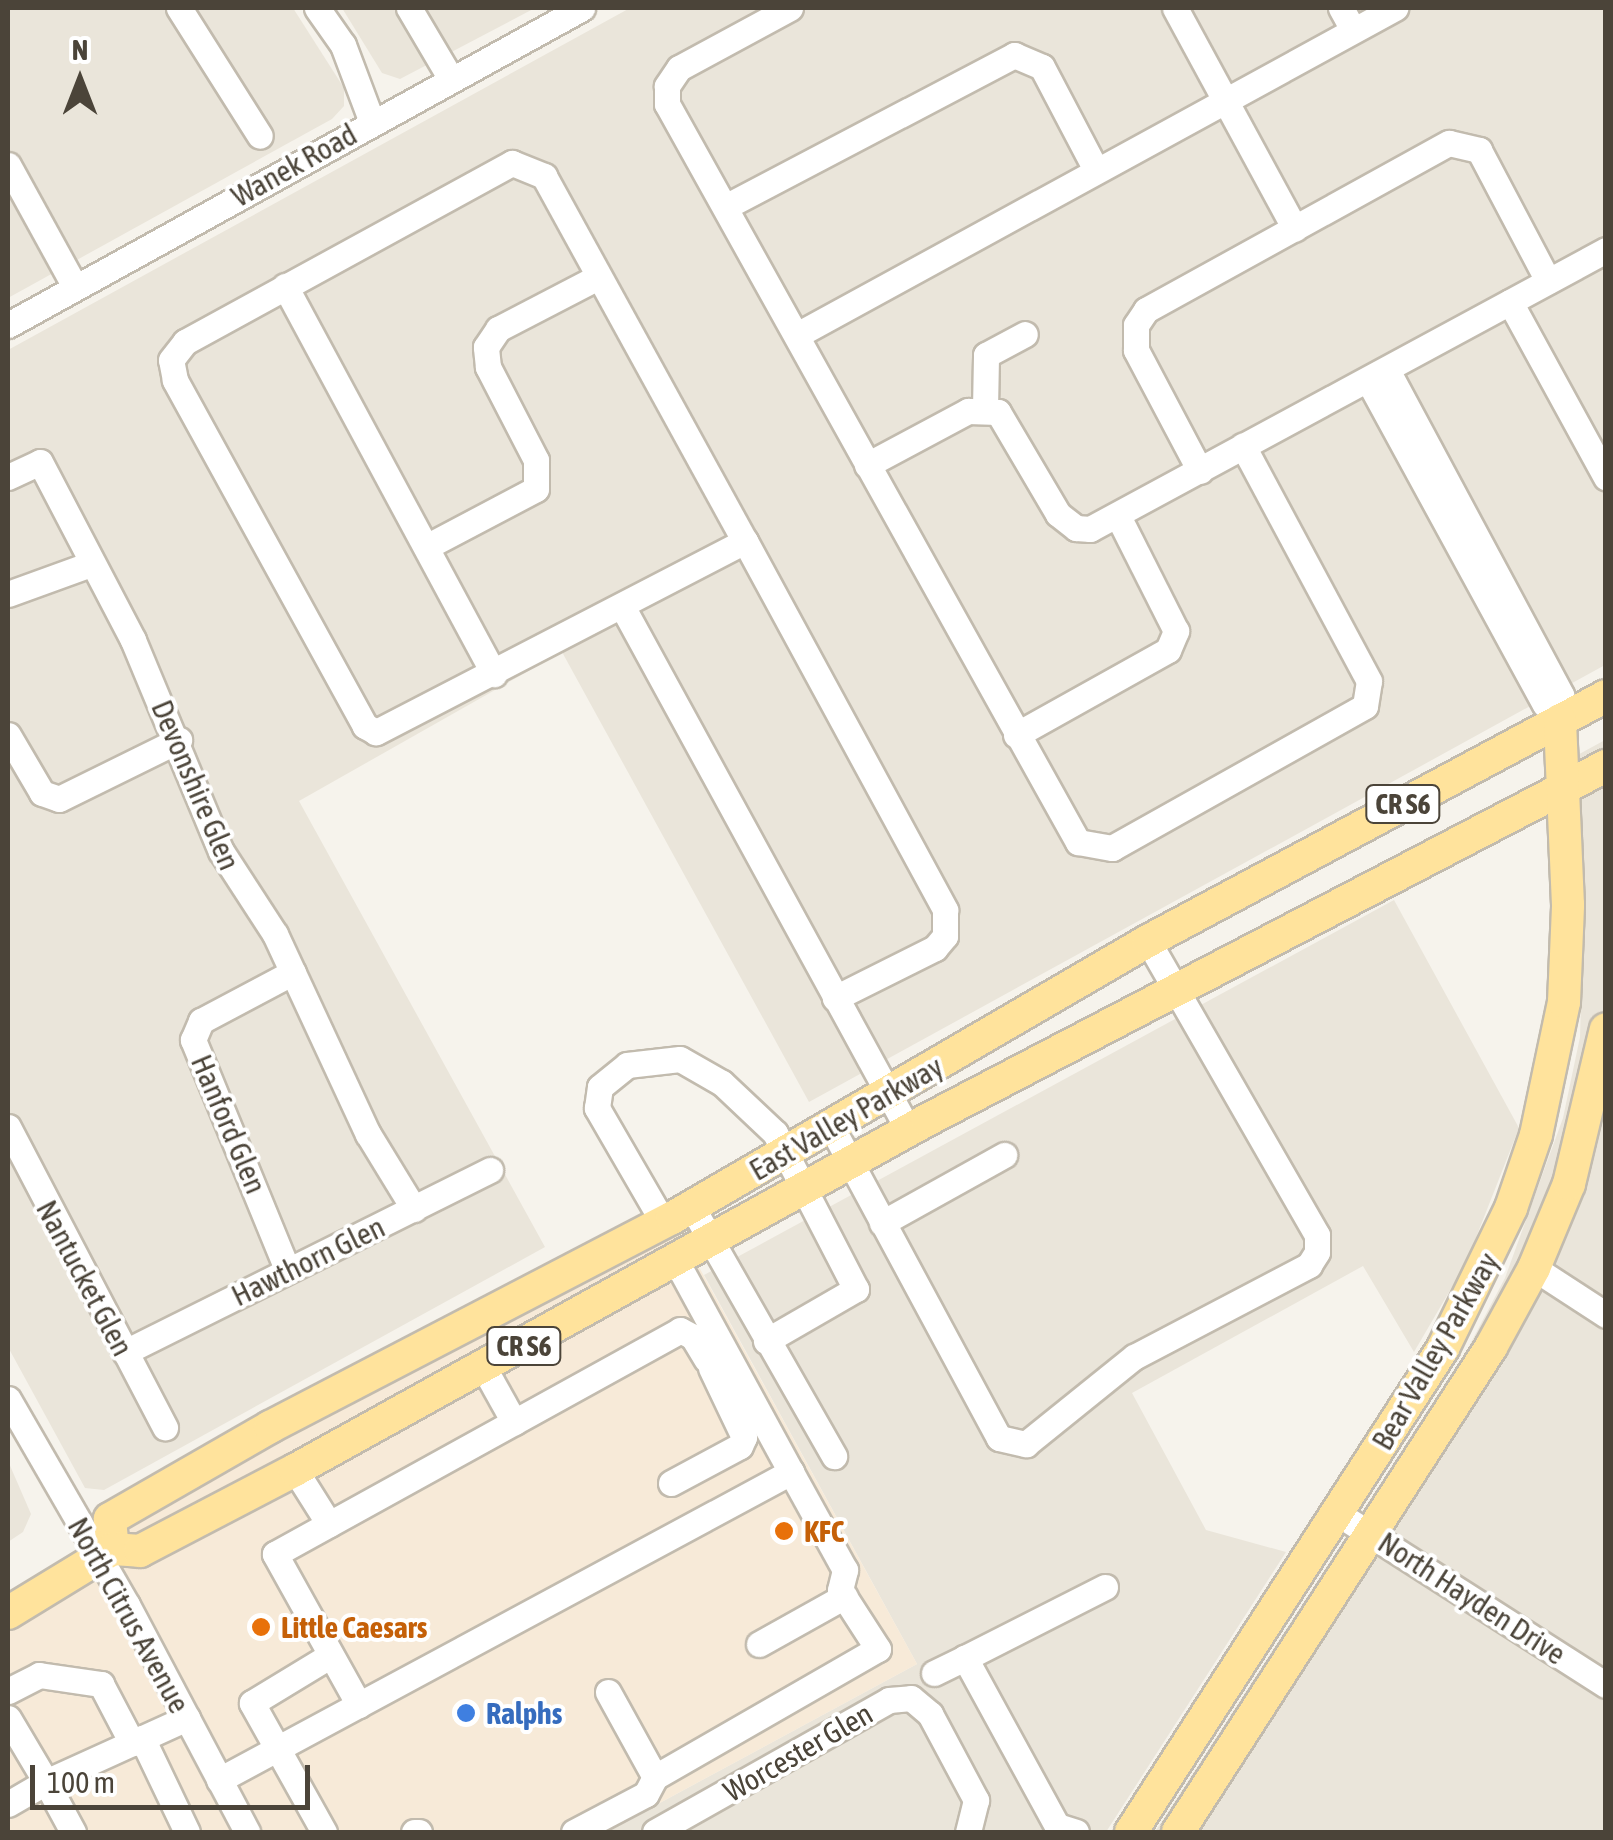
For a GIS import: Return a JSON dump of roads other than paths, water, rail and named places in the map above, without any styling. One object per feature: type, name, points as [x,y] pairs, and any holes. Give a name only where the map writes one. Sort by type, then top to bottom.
[{"type":"main road","name":"East Valley Parkway","points":[[106,1555],[110,1519],[412,1349],[692,1207],[888,1096],[1148,940],[1606,696]]},
{"type":"main road","points":[[1560,720],[1603,778]]},
{"type":"main road","name":"Bear Valley Parkway","points":[[1131,1832],[1464,1312],[1536,1135],[1564,1002],[1568,905],[1560,720]]},
{"type":"main road","name":"East Valley Parkway","points":[[8,1614],[106,1555],[140,1550],[295,1470],[712,1244],[909,1131],[1562,789],[1603,778]]},
{"type":"main road","name":"Bear Valley Parkway","points":[[1178,1832],[1371,1534],[1534,1268],[1569,1184],[1606,1029]]},
{"type":"main road","points":[[484,1368],[480,1342],[547,1300],[564,1274]]},
{"type":"street","points":[[179,8],[260,136]]},
{"type":"street","points":[[317,8],[343,45],[372,122]]},
{"type":"street","points":[[408,8],[451,79]]},
{"type":"street","name":"Wanek Road","points":[[8,324],[582,8]]},
{"type":"street","points":[[790,8],[680,68],[667,86],[667,104],[1078,842],[1100,850],[1365,706],[1369,681],[1244,446]]},
{"type":"street","points":[[1175,8],[1296,230]]},
{"type":"street","points":[[797,335],[1226,100],[1347,19],[1395,8]]},
{"type":"street","points":[[725,207],[1014,55],[1042,67],[1096,170]]},
{"type":"street","points":[[1200,471],[1136,350],[1136,326],[1146,310],[1449,143],[1465,142],[1478,150],[1548,281]]},
{"type":"street","points":[[745,541],[386,731],[364,726],[175,380],[171,360],[185,342],[512,163],[544,176],[745,541],[944,910],[944,936],[935,948],[835,998]]},
{"type":"street","points":[[8,164],[75,288]]},
{"type":"street","points":[[867,465],[968,411],[985,408],[998,412],[1067,521],[1090,529],[1606,250]]},
{"type":"street","points":[[426,547],[536,489],[536,460],[488,367],[486,347],[498,329],[598,277]]},
{"type":"street","points":[[285,286],[494,674]]},
{"type":"street","points":[[1510,302],[1606,477]]},
{"type":"street","points":[[985,408],[986,355],[1024,334]]},
{"type":"street","points":[[1377,375],[1560,720]]},
{"type":"street","name":"Devonshire Glen","points":[[8,477],[40,462],[179,740],[221,852],[293,972],[368,1134],[414,1209]]},
{"type":"street","points":[[1016,735],[1168,650],[1176,631],[1118,516]]},
{"type":"street","points":[[8,594],[91,564]]},
{"type":"street","points":[[622,606],[909,1131]]},
{"type":"street","points":[[8,735],[42,794],[60,799],[179,740]]},
{"type":"street","points":[[832,1128],[999,1438],[1026,1444],[1134,1357],[1309,1265],[1317,1235],[1148,940]]},
{"type":"street","name":"Hanford Glen","points":[[287,1270],[193,1040],[201,1021],[293,972]]},
{"type":"street","points":[[663,1222],[599,1120],[600,1087],[627,1065],[680,1059],[722,1084],[775,1133],[856,1289],[766,1341]]},
{"type":"street","name":"Nantucket Glen","points":[[8,1127],[165,1427]]},
{"type":"street","points":[[882,1223],[1004,1155]]},
{"type":"street","name":"Hawthorn Glen","points":[[125,1352],[490,1170]]},
{"type":"street","points":[[692,1207],[834,1456]]},
{"type":"street","points":[[574,1832],[646,1794],[655,1777],[878,1649],[844,1596],[845,1570],[677,1263]]},
{"type":"street","points":[[1534,1268],[1606,1315]]},
{"type":"street","points":[[358,1704],[276,1554],[680,1330],[694,1337],[744,1437],[671,1483]]},
{"type":"street","points":[[484,1368],[514,1422]]},
{"type":"street","name":"North Citrus Avenue","points":[[8,1399],[106,1555],[247,1832]]},
{"type":"street","points":[[295,1470],[328,1524]]},
{"type":"street","points":[[219,1780],[792,1472]]},
{"type":"street","name":"North Hayden Drive","points":[[1338,1513],[1606,1685]]},
{"type":"street","points":[[934,1673],[1106,1587]]},
{"type":"street","points":[[759,1644],[844,1596]]},
{"type":"street","points":[[324,1832],[252,1703],[331,1654]]},
{"type":"street","points":[[965,1658],[1057,1826],[1076,1832]]},
{"type":"street","points":[[8,1692],[39,1675],[101,1684],[187,1832]]},
{"type":"street","points":[[608,1692],[655,1777]]},
{"type":"street","name":"Worcester Glen","points":[[656,1832],[889,1700],[910,1698],[930,1714],[976,1800],[968,1832]]},
{"type":"street","points":[[8,1718],[73,1832]]},
{"type":"street","points":[[8,1804],[46,1782],[187,1718]]},
{"type":"place","name":"KFC","points":[[784,1531]]},
{"type":"place","name":"Little Caesars","points":[[261,1627]]},
{"type":"place","name":"Ralphs","points":[[466,1713]]}]
